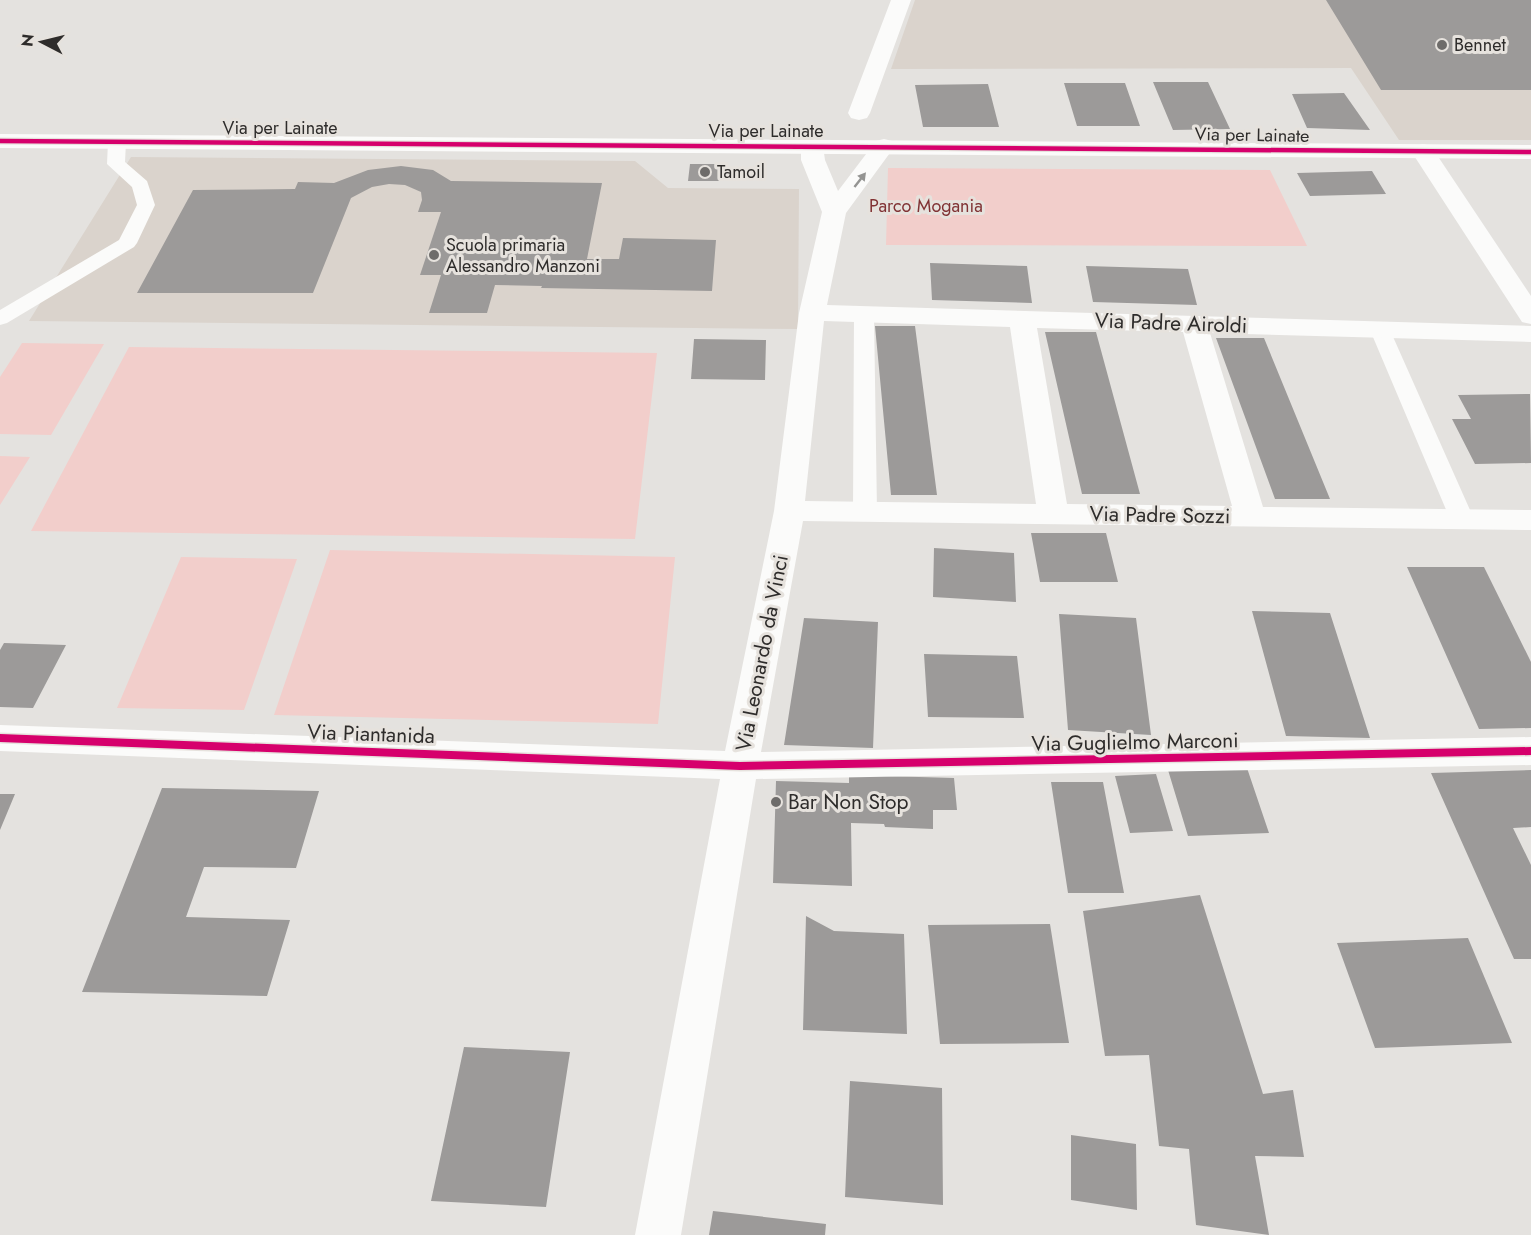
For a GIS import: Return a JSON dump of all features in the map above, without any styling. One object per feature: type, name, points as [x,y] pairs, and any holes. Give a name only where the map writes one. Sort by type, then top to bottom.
[{"type":"street","points":[[859,114],[901,0]]},
{"type":"street","name":"Via per Lainate","points":[[0,141],[1531,152]]},
{"type":"street","points":[[812,146],[813,160],[834,213]]},
{"type":"street","points":[[834,213],[884,146]]},
{"type":"street","points":[[1424,151],[1531,316]]},
{"type":"street","name":"Via Leonardo da Vinci","points":[[658,1235],[740,766],[789,511],[812,313],[834,213]]},
{"type":"street","name":"Via Padre Airoldi","points":[[812,313],[1531,334]]},
{"type":"street","points":[[1022,319],[1053,514]]},
{"type":"street","points":[[1194,324],[1250,516]]},
{"type":"street","name":"Via Padre Sozzi","points":[[789,511],[1531,519]]},
{"type":"street","name":"Via Piantanida","points":[[0,738],[648,760],[740,766]]},
{"type":"street","name":"Via Guglielmo Marconi","points":[[740,766],[1531,751]]},
{"type":"lane","points":[[0,319],[127,243],[146,205],[141,185],[116,164],[117,142]]},
{"type":"lane","points":[[864,315],[866,512]]},
{"type":"lane","points":[[1380,330],[1462,519]]},
{"type":"shaded area","points":[[915,0],[1531,0],[1531,140],[1399,140],[1351,68],[891,69]]},
{"type":"shaded area","name":"Scuola primaria Alessandro Manzoni","points":[[131,157],[635,161],[668,188],[799,189],[798,329],[29,321]]},
{"type":"green space","name":"Parco Mogania","points":[[888,168],[1270,170],[1307,246],[886,245]]},
{"type":"green space","points":[[22,343],[104,344],[51,435],[0,434],[0,377]]},
{"type":"green space","points":[[129,347],[657,353],[635,539],[31,531]]},
{"type":"green space","points":[[0,456],[30,457],[0,505]]},
{"type":"green space","points":[[330,550],[675,557],[658,724],[274,715]]},
{"type":"green space","points":[[181,557],[297,559],[244,710],[117,708]]},
{"type":"building","name":"Bennet","points":[[1326,0],[1531,0],[1531,90],[1381,90]]},
{"type":"building","points":[[1153,82],[1208,82],[1230,129],[1173,130]]},
{"type":"building","points":[[1064,83],[1125,83],[1140,126],[1077,126]]},
{"type":"building","points":[[988,84],[999,127],[923,127],[915,85]]},
{"type":"building","points":[[1344,93],[1370,130],[1307,128],[1292,94]]},
{"type":"building","points":[[690,164],[720,164],[719,181],[688,181]]},
{"type":"building","points":[[401,166],[433,170],[451,181],[602,183],[587,259],[619,259],[623,238],[716,240],[712,291],[495,285],[487,313],[429,313],[441,275],[420,275],[441,212],[418,212],[422,200],[421,192],[405,185],[389,184],[372,187],[351,198],[313,293],[137,293],[193,190],[295,189],[298,182],[334,183],[368,170]]},
{"type":"building","points":[[1372,171],[1386,194],[1310,196],[1297,173]]},
{"type":"building","points":[[930,263],[1027,266],[1032,303],[932,300]]},
{"type":"building","points":[[1086,266],[1188,269],[1197,305],[1093,302]]},
{"type":"building","points":[[875,326],[915,326],[937,495],[891,495]]},
{"type":"building","points":[[1045,332],[1096,332],[1140,494],[1082,494]]},
{"type":"building","points":[[1216,338],[1264,338],[1330,499],[1275,499]]},
{"type":"building","points":[[694,339],[766,340],[765,380],[691,379]]},
{"type":"building","points":[[1530,394],[1531,463],[1475,464],[1452,419],[1471,419],[1458,395]]},
{"type":"building","points":[[1031,533],[1106,533],[1118,582],[1040,582]]},
{"type":"building","points":[[934,548],[1014,553],[1016,602],[933,597]]},
{"type":"building","points":[[1407,567],[1484,567],[1531,662],[1531,728],[1479,729]]},
{"type":"building","points":[[1252,611],[1330,613],[1370,738],[1286,736]]},
{"type":"building","points":[[1059,614],[1136,618],[1151,735],[1068,730]]},
{"type":"building","points":[[804,618],[878,622],[873,748],[784,745]]},
{"type":"building","points":[[4,643],[66,645],[33,708],[0,707],[0,650]]},
{"type":"building","points":[[924,654],[1017,656],[1024,718],[928,717]]},
{"type":"building","points":[[1247,768],[1269,833],[1188,836],[1168,770]]},
{"type":"building","points":[[1531,770],[1531,827],[1513,828],[1531,865],[1531,959],[1514,959],[1431,773]]},
{"type":"building","points":[[1156,774],[1173,831],[1130,833],[1115,776]]},
{"type":"building","points":[[849,775],[954,778],[957,810],[933,810],[933,829],[851,823],[852,886],[773,883],[776,781],[849,783]]},
{"type":"building","points":[[1051,782],[1103,782],[1124,893],[1068,893]]},
{"type":"building","points":[[162,788],[319,791],[296,868],[204,867],[186,917],[290,920],[267,996],[82,992]]},
{"type":"building","points":[[0,794],[15,794],[0,830]]},
{"type":"building","points":[[1200,895],[1263,1094],[1293,1090],[1304,1157],[1255,1156],[1269,1235],[1196,1225],[1189,1149],[1159,1146],[1149,1055],[1105,1056],[1083,911]]},
{"type":"building","points":[[806,916],[834,931],[904,934],[907,1034],[803,1030]]},
{"type":"building","points":[[1050,924],[1069,1043],[940,1044],[928,925]]},
{"type":"building","points":[[1468,938],[1512,1043],[1375,1048],[1337,943]]},
{"type":"building","points":[[464,1047],[570,1052],[546,1207],[431,1201]]},
{"type":"building","points":[[850,1081],[942,1088],[943,1205],[845,1197]]},
{"type":"building","points":[[1071,1135],[1136,1144],[1137,1210],[1071,1200]]},
{"type":"building","points":[[713,1211],[826,1224],[825,1235],[709,1235]]},
{"type":"cycle path","points":[[0,141],[1531,152]]},
{"type":"cycle path","points":[[0,738],[740,766],[1531,751]]},
{"type":"place","name":"Bennet","points":[[1442,45]]},
{"type":"place","name":"Tamoil","points":[[705,172]]},
{"type":"place","name":"Scuola primaria Alessandro Manzoni","points":[[434,255]]},
{"type":"place","name":"Bar Non Stop","points":[[776,802]]}]
